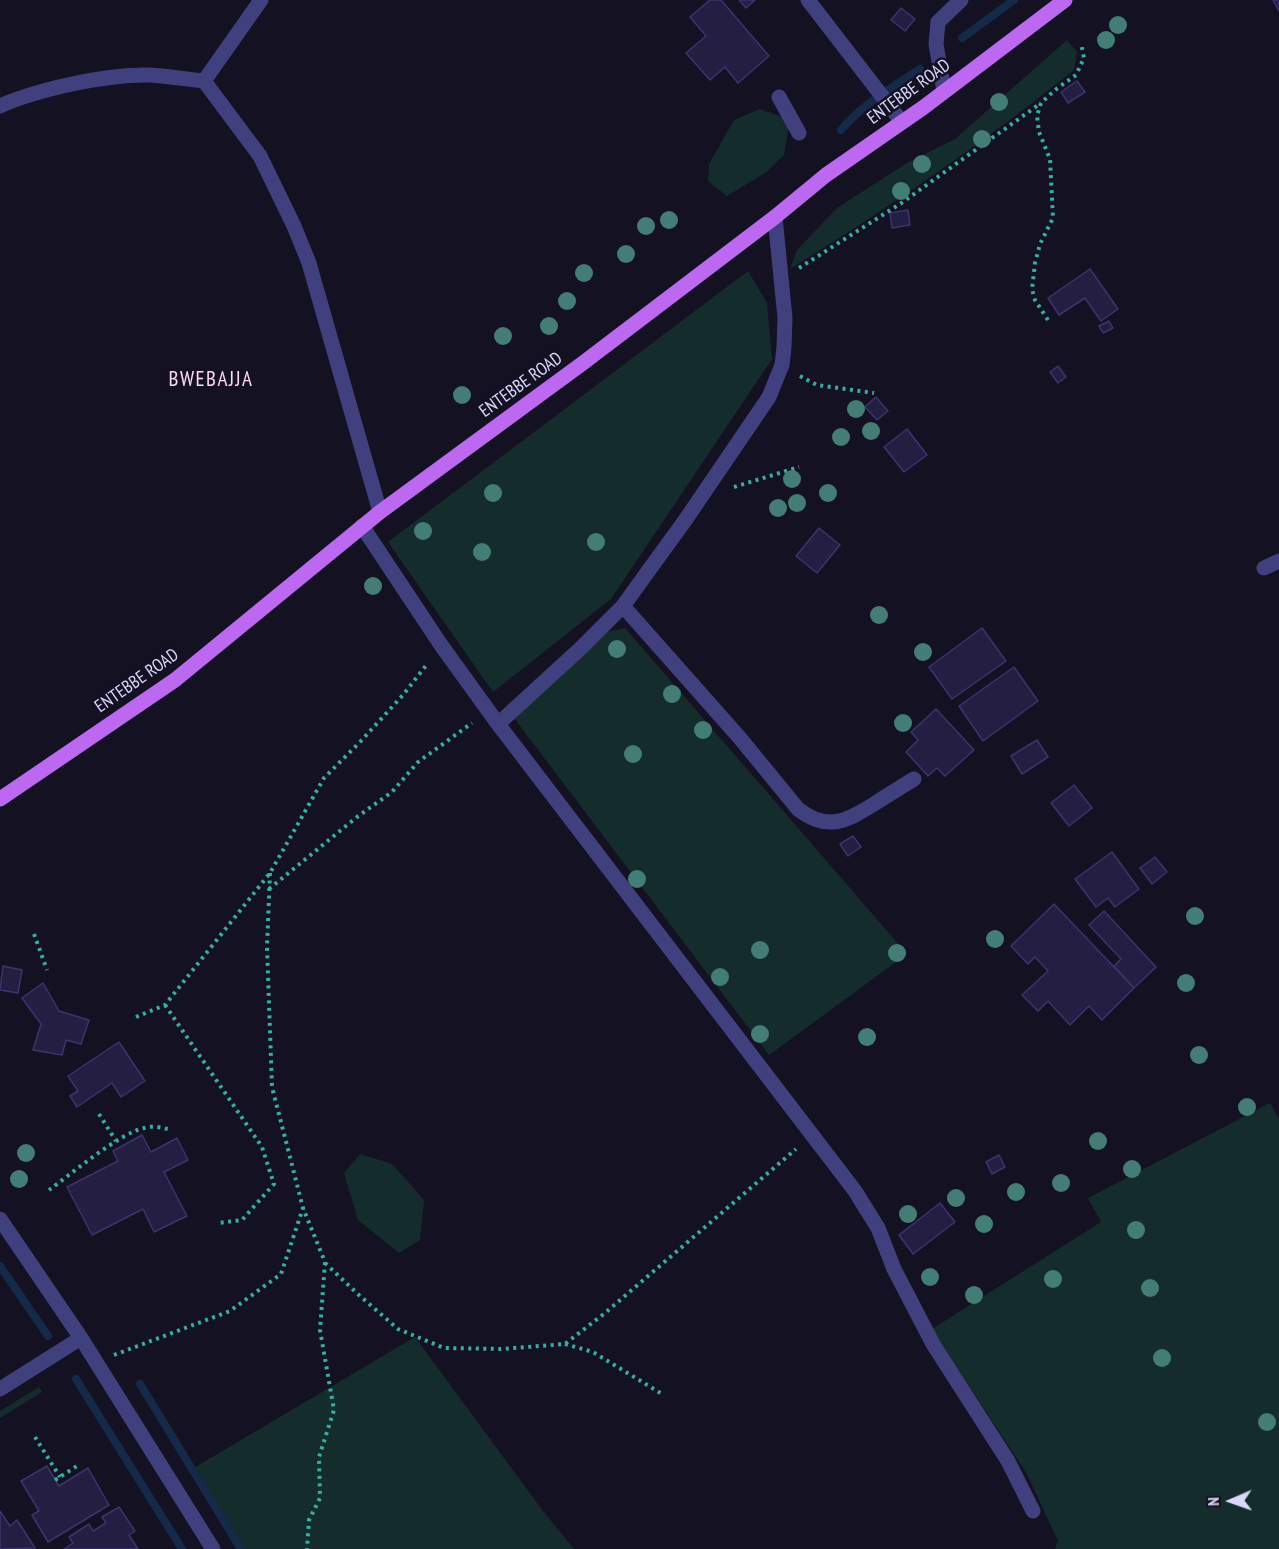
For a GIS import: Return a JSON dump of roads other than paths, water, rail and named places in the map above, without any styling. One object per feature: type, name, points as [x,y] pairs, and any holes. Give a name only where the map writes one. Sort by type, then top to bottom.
[{"type":"main road","name":"ENTEBBE ROAD","points":[[0,799],[175,680],[380,512],[583,363],[775,217],[826,175],[902,122],[1065,0]]},
{"type":"street","points":[[204,81],[261,0]]},
{"type":"street","points":[[807,0],[902,122]]},
{"type":"street","points":[[944,91],[936,44],[938,22],[961,0]]},
{"type":"street","points":[[0,105],[18,98],[104,78],[147,75],[204,81],[260,156],[294,226],[309,263],[380,512]]},
{"type":"street","points":[[779,97],[799,133]]},
{"type":"street","points":[[498,724],[623,606],[686,519],[769,397],[782,365],[784,318],[775,217]]},
{"type":"street","points":[[362,526],[441,645],[498,724],[675,952],[855,1191],[878,1228],[894,1269],[933,1344],[1008,1461],[1033,1511]]},
{"type":"street","points":[[1264,568],[1279,561]]},
{"type":"street","points":[[623,606],[739,736],[798,809],[809,818],[821,822],[850,819],[915,779]]},
{"type":"street","points":[[0,1219],[97,1362],[213,1549]]},
{"type":"street","points":[[0,1389],[81,1338]]},
{"type":"waterway","points":[[962,38],[1014,0]]},
{"type":"waterway","points":[[841,130],[868,104],[920,69]]},
{"type":"waterway","points":[[0,1266],[48,1336]]},
{"type":"waterway","points":[[76,1379],[182,1549]]},
{"type":"waterway","points":[[140,1384],[241,1549]]},
{"type":"district","name":"BWEBAJJA","points":[[211,380]]}]
